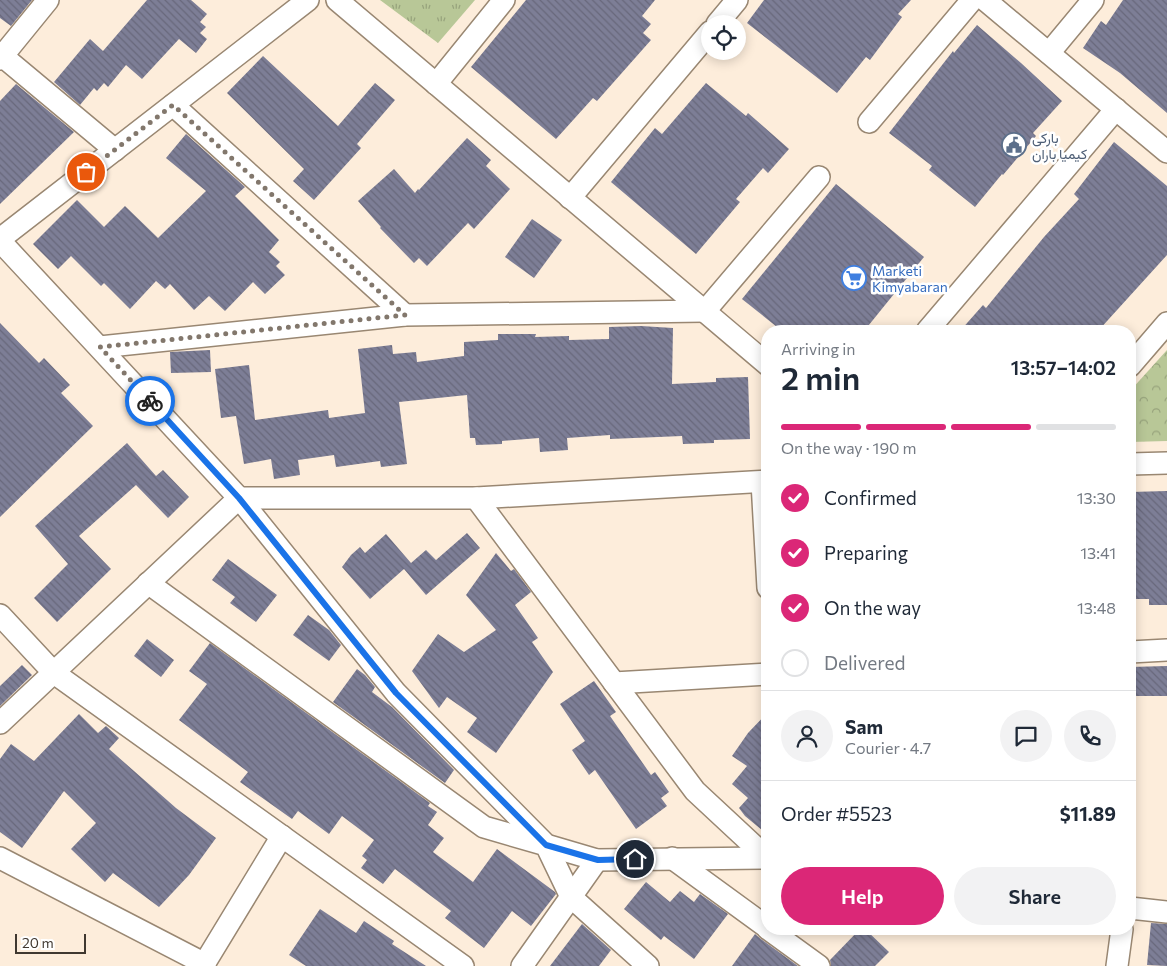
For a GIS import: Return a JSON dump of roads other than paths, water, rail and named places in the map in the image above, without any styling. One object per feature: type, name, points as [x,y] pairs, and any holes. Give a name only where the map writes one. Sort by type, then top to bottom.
[{"type":"street","points":[[48,0],[1,56],[115,150]]},
{"type":"street","points":[[308,0],[0,240],[239,498],[396,693],[546,845],[571,897],[648,966]]},
{"type":"street","points":[[337,0],[761,358]]},
{"type":"street","points":[[436,84],[504,0]]},
{"type":"street","points":[[724,15],[737,0]]},
{"type":"street","points":[[869,122],[972,0]]},
{"type":"street","points":[[986,0],[1167,152]]},
{"type":"street","points":[[1048,53],[1093,0]]},
{"type":"street","points":[[570,198],[701,43]]},
{"type":"street","points":[[173,105],[405,315]]},
{"type":"street","points":[[932,325],[1116,109]]},
{"type":"street","points":[[100,347],[405,315],[705,312],[819,177]]},
{"type":"street","points":[[1136,359],[1167,323]]},
{"type":"street","points":[[1136,464],[1167,463]]},
{"type":"street","points":[[0,723],[239,498],[476,498],[761,481]]},
{"type":"street","points":[[476,498],[695,792],[761,852]]},
{"type":"street","points":[[148,582],[484,827],[598,860],[761,858]]},
{"type":"street","points":[[0,615],[54,673],[464,966]]},
{"type":"street","points":[[1136,652],[1167,650]]},
{"type":"street","points":[[614,683],[761,674]]},
{"type":"street","points":[[0,858],[204,965],[282,836]]},
{"type":"street","points":[[672,858],[761,924]]},
{"type":"street","points":[[522,966],[598,860]]},
{"type":"street","points":[[1136,909],[1167,912]]},
{"type":"street","points":[[776,935],[819,966]]},
{"type":"street","points":[[1117,966],[1121,935]]},
{"type":"place","name":"باركى كيميا باران","points":[[1014,145]]},
{"type":"place","name":"Marketi Kimyabaran","points":[[854,278]]}]
